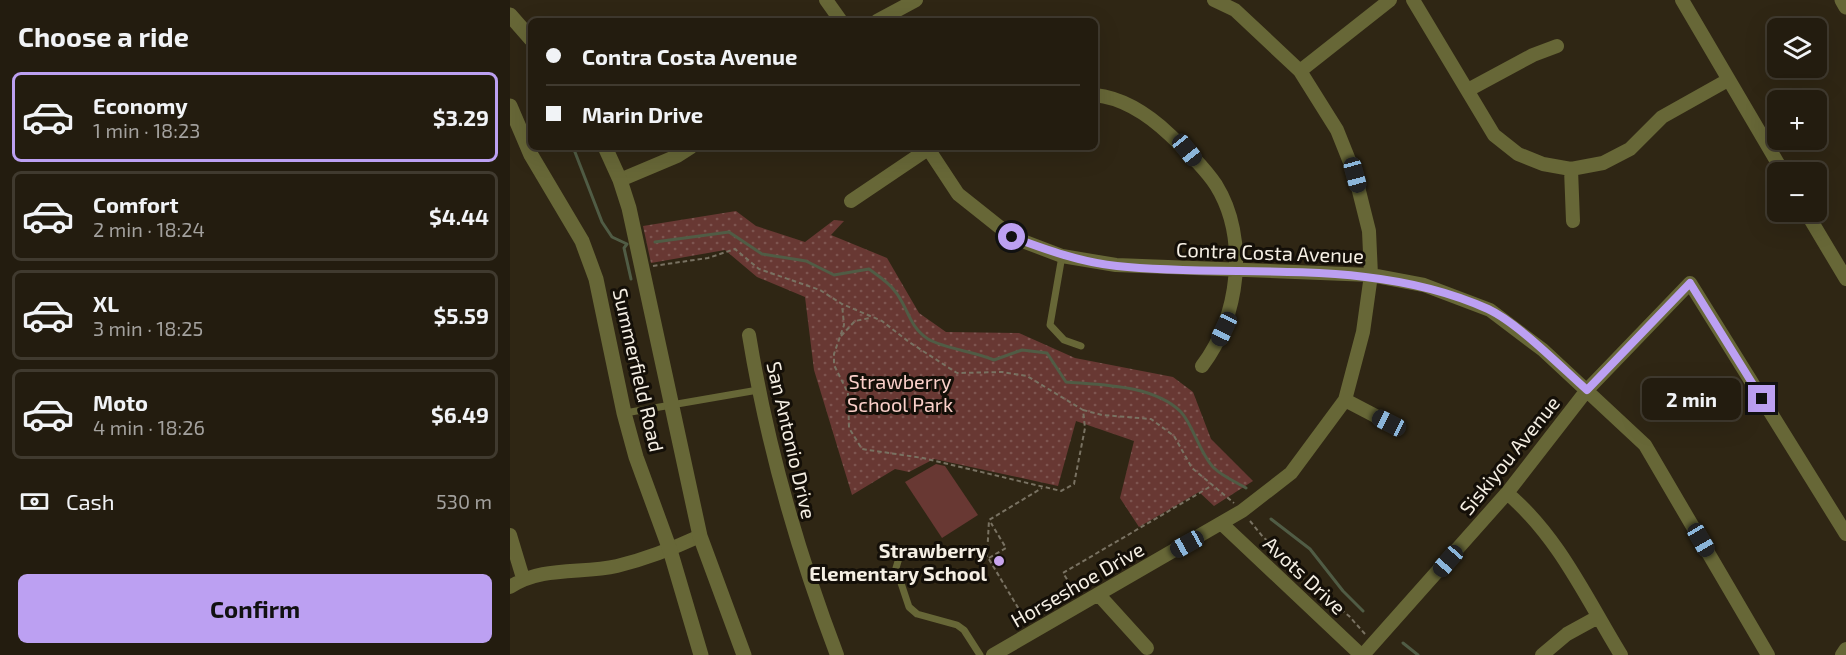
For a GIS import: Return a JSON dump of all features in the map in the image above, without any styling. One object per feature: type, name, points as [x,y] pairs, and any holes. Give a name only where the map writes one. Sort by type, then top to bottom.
[{"type":"street","points":[[826,0],[839,18]]},
{"type":"street","points":[[883,18],[916,0]]},
{"type":"street","name":"Horseshoe Drive","points":[[993,655],[1242,511],[1291,473],[1345,400],[1363,332],[1371,275],[1369,231],[1355,175],[1337,130],[1300,71],[1235,10],[1214,0]]},
{"type":"street","points":[[1300,71],[1389,0]]},
{"type":"street","points":[[1413,0],[1494,135],[1518,154],[1543,164],[1571,169],[1603,163],[1630,149],[1662,117],[1728,80]]},
{"type":"street","points":[[1682,0],[1777,162]]},
{"type":"street","points":[[1842,0],[1846,7]]},
{"type":"street","points":[[510,15],[528,36]]},
{"type":"street","points":[[1468,90],[1533,55],[1557,46]]},
{"type":"street","points":[[1098,95],[1147,113],[1187,150],[1216,186],[1234,230],[1236,271],[1224,329],[1214,350],[1202,366]]},
{"type":"street","name":"Summerfield Road","points":[[510,106],[528,148]]},
{"type":"street","name":"Summerfield Road","points":[[529,150],[582,241],[596,279],[624,413],[643,481],[670,550],[701,655]]},
{"type":"street","name":"Summerfield Road","points":[[606,150],[620,180],[700,536],[744,655]]},
{"type":"street","points":[[620,180],[686,150]]},
{"type":"street","points":[[850,201],[926,150]]},
{"type":"street","name":"Contra Costa Avenue","points":[[930,150],[958,194],[1012,237],[1062,256],[1116,266],[1371,275],[1424,285],[1490,310],[1543,350],[1645,445],[1768,655]]},
{"type":"street","points":[[1571,169],[1572,221]]},
{"type":"street","points":[[1812,222],[1846,279]]},
{"type":"street","name":"Siskiyou Avenue","points":[[1362,655],[1374,645],[1507,493],[1587,390],[1690,283],[1846,534]]},
{"type":"street","name":"San Antonio Drive","points":[[749,334],[758,390],[779,483],[810,583],[837,655]]},
{"type":"street","points":[[1345,400],[1389,423]]},
{"type":"street","points":[[1507,493],[1522,506],[1558,547],[1621,655]]},
{"type":"street","name":"Avots Drive","points":[[1222,524],[1362,655]]},
{"type":"street","points":[[510,534],[524,578]]},
{"type":"street","points":[[510,587],[524,578],[574,569],[616,566],[670,550],[700,536]]},
{"type":"street","points":[[1098,594],[1148,648]]},
{"type":"street","points":[[1542,655],[1567,634],[1598,617]]},
{"type":"street","points":[[1842,655],[1846,649]]},
{"type":"lane","points":[[1062,256],[1050,325],[1064,340],[1081,346]]},
{"type":"lane","points":[[624,413],[670,407],[758,390]]},
{"type":"lane","points":[[907,553],[900,558],[896,568],[909,608],[917,614],[957,625],[964,630],[980,655]]},
{"type":"path","points":[[641,269],[708,258],[735,249],[759,269],[820,290],[842,304],[882,321],[909,342],[957,372],[1002,372],[1027,376],[1083,410],[1102,415],[1150,419],[1174,436],[1192,468],[1242,511],[1306,582],[1349,616],[1374,645]]},
{"type":"path","points":[[842,304],[844,325],[834,354],[834,365],[848,393],[849,428],[862,449],[923,458],[1061,491],[1074,484],[1085,428],[1083,410]]},
{"type":"path","points":[[840,337],[855,321],[873,317]]},
{"type":"path","points":[[1075,592],[1063,573],[1213,485]]},
{"type":"path","points":[[1026,621],[989,558],[991,524],[989,520],[1043,487]]},
{"type":"path","points":[[989,558],[1006,548],[991,524]]},
{"type":"green space","name":"Strawberry School Park","points":[[736,211],[756,226],[805,242],[834,220],[844,221],[831,235],[887,258],[919,313],[946,332],[1019,333],[1075,358],[1173,377],[1193,392],[1211,439],[1253,481],[1214,506],[1199,492],[1139,527],[1120,498],[1134,441],[1076,421],[1058,486],[934,459],[909,472],[895,469],[852,495],[814,370],[805,297],[757,277],[725,250],[651,263],[643,226]]},
{"type":"green space","points":[[936,464],[945,466],[978,515],[942,538],[905,482]]},
{"type":"waterway","points":[[574,150],[602,222],[612,237],[627,244],[624,248],[631,279]]},
{"type":"waterway","points":[[655,242],[729,232],[762,254],[806,261],[834,275],[869,269],[892,287],[916,328],[928,339],[994,360],[1022,350],[1047,353],[1066,382],[1142,391],[1170,403],[1181,412],[1214,468],[1246,488]]},
{"type":"waterway","points":[[1271,519],[1310,549],[1343,591],[1363,611]]},
{"type":"waterway","points":[[1403,643],[1418,655]]},
{"type":"place","name":"Strawberry Elementary School","points":[[999,561]]},
{"type":"route","points":[[1012,237],[1062,256],[1116,266],[1371,275],[1424,285],[1490,310],[1543,350],[1587,390],[1690,283],[1762,399]]}]
